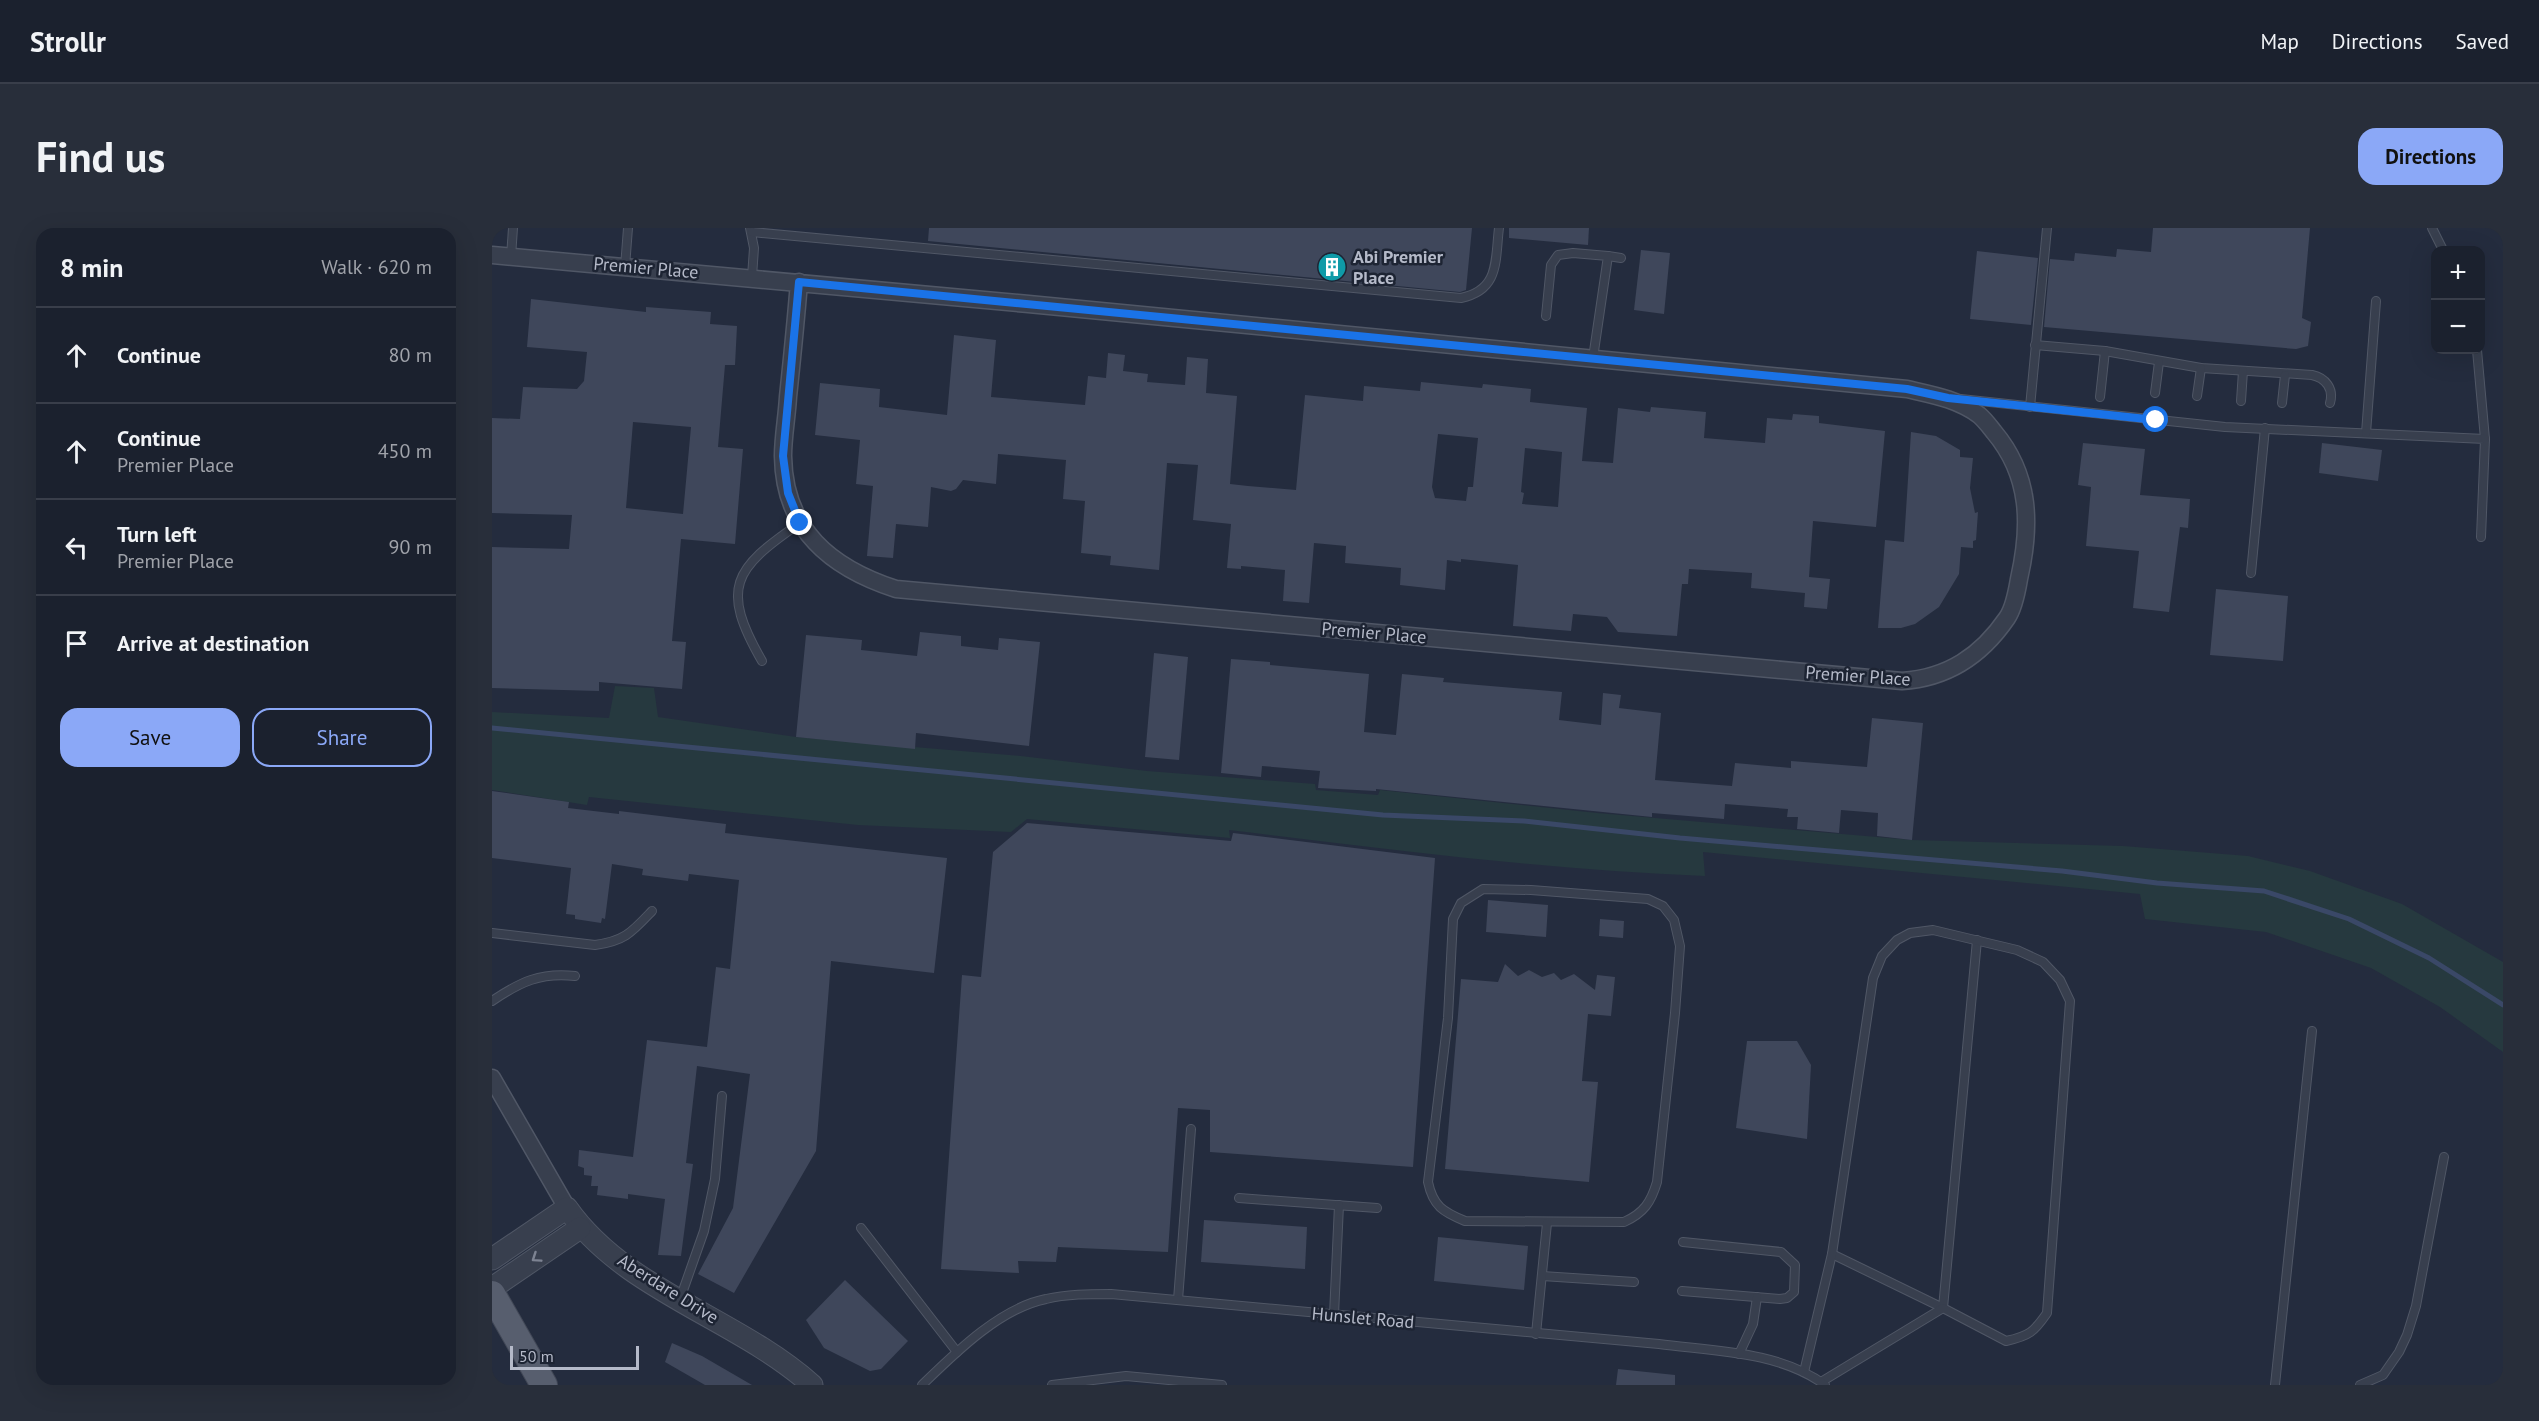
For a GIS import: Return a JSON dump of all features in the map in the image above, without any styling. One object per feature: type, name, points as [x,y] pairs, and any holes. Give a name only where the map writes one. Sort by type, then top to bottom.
[{"type":"main road","points":[[492,1294],[544,1385]]},
{"type":"street","name":"Premier Place","points":[[492,255],[752,277],[1907,389],[1948,398],[1980,416],[2006,446],[2021,478],[2028,516],[2025,555],[2009,616],[1974,654],[1948,672],[1926,680],[1902,681],[896,589],[864,578],[829,556],[800,523],[788,493],[783,456],[799,282]]},
{"type":"street","name":"Aberdare Drive","points":[[492,1078],[580,1228],[631,1270],[747,1337],[788,1364],[812,1385]]},
{"type":"street","points":[[492,1258],[567,1208]]},
{"type":"street","points":[[492,1288],[580,1228]]},
{"type":"lane","points":[[511,256],[513,228]]},
{"type":"lane","points":[[625,267],[628,228]]},
{"type":"lane","points":[[752,277],[754,248],[751,230],[1461,298],[1473,296],[1485,289],[1492,279],[1499,228]]},
{"type":"lane","points":[[2030,407],[2047,228]]},
{"type":"lane","points":[[2432,228],[2441,246]]},
{"type":"lane","points":[[1546,316],[1551,265],[1558,255],[1573,253],[1621,258]]},
{"type":"lane","points":[[1593,358],[1608,256]]},
{"type":"lane","points":[[2366,433],[2376,301]]},
{"type":"lane","points":[[2035,345],[2105,351],[2201,368],[2321,377],[2331,390],[2330,403]]},
{"type":"lane","points":[[2100,397],[2105,351]]},
{"type":"lane","points":[[2477,354],[2485,439],[2481,537]]},
{"type":"lane","points":[[2155,393],[2158,362]]},
{"type":"lane","points":[[2197,396],[2201,368]]},
{"type":"lane","points":[[2241,401],[2243,372]]},
{"type":"lane","points":[[2282,403],[2285,375]]},
{"type":"lane","points":[[1948,398],[2224,427],[2485,439]]},
{"type":"lane","points":[[2252,573],[2265,429]]},
{"type":"lane","points":[[762,660],[744,630],[737,603],[737,585],[745,570],[762,552],[800,523]]},
{"type":"lane","points":[[1483,889],[1531,890],[1648,899],[1664,906],[1674,920],[1678,932],[1680,946],[1675,1013],[1657,1182],[1652,1199],[1645,1209],[1624,1222],[1547,1223],[1465,1221],[1450,1215],[1438,1206],[1431,1197],[1428,1182],[1448,1018],[1453,919],[1461,903],[1483,889]]},
{"type":"lane","points":[[492,933],[595,945],[611,943],[623,939],[652,911]]},
{"type":"lane","points":[[1804,1372],[1832,1254],[1873,978],[1882,956],[1897,940],[1910,933],[1933,930],[2017,950],[2043,962],[2060,980],[2070,1001],[2047,1312],[2037,1327],[2025,1337],[2007,1341],[1832,1254]]},
{"type":"lane","points":[[1943,1308],[1977,940]]},
{"type":"lane","points":[[492,1001],[516,986],[543,975],[575,976]]},
{"type":"lane","points":[[2275,1385],[2312,1030]]},
{"type":"lane","points":[[680,1300],[704,1231],[715,1179],[722,1096]]},
{"type":"lane","points":[[1178,1300],[1191,1129]]},
{"type":"lane","points":[[2360,1385],[2383,1375],[2399,1352],[2407,1335],[2416,1306],[2444,1157]]},
{"type":"lane","points":[[1239,1198],[1377,1208]]},
{"type":"lane","points":[[1334,1315],[1339,1205]]},
{"type":"lane","points":[[1536,1334],[1547,1223]]},
{"type":"lane","points":[[861,1228],[957,1352]]},
{"type":"lane","points":[[1682,1291],[1757,1298],[1786,1298],[1794,1292],[1795,1265],[1781,1252],[1683,1242]]},
{"type":"lane","points":[[1542,1275],[1634,1282]]},
{"type":"lane","name":"Hunslet Road","points":[[922,1385],[978,1334],[1010,1314],[1044,1299],[1086,1294],[1178,1300],[1739,1354],[1773,1361],[1804,1372],[1823,1384]]},
{"type":"lane","points":[[1739,1354],[1753,1324],[1757,1298]]},
{"type":"lane","points":[[1823,1384],[1943,1308]]},
{"type":"lane","points":[[1052,1385],[1126,1376],[1222,1385]]},
{"type":"lane","points":[[1147,1385],[1154,1378]]},
{"type":"shaded area","points":[[615,686],[654,688],[658,717],[796,737],[1021,756],[1147,771],[1315,784],[1316,790],[1378,795],[1380,790],[1597,813],[1912,840],[2123,846],[2248,856],[2310,871],[2402,904],[2503,962],[2503,1052],[2440,1007],[2371,968],[2266,932],[2145,919],[2140,894],[1703,852],[1705,876],[1526,864],[1229,830],[1230,838],[1027,819],[1011,832],[858,825],[589,797],[587,805],[492,790],[492,712],[609,718]]},
{"type":"building","name":"Abi Premier Place","points":[[929,228],[1472,228],[1466,290],[1460,292],[928,241]]},
{"type":"building","points":[[1509,228],[1589,228],[1588,245],[1509,238]]},
{"type":"building","points":[[2153,228],[2310,228],[2302,318],[2311,322],[2308,346],[2296,349],[2044,327],[2050,259],[2074,261],[2075,253],[2116,257],[2117,249],[2151,252]]},
{"type":"building","points":[[1641,250],[1670,253],[1664,314],[1634,310]]},
{"type":"building","points":[[1977,251],[2038,258],[2031,325],[1970,319]]},
{"type":"building","points":[[531,299],[646,312],[646,307],[711,312],[710,324],[737,326],[735,365],[725,365],[718,447],[743,449],[735,544],[681,539],[672,641],[686,642],[682,689],[599,682],[599,691],[492,688],[492,547],[569,549],[572,515],[492,513],[492,418],[520,419],[523,387],[577,389],[584,381],[587,352],[527,347]],"holes":[[[633,422],[691,427],[683,514],[626,508]]]},
{"type":"building","points":[[954,335],[996,340],[991,397],[1085,405],[1088,376],[1106,378],[1108,353],[1125,355],[1123,371],[1148,374],[1147,382],[1185,385],[1187,357],[1208,359],[1206,393],[1237,396],[1230,484],[1248,486],[1296,490],[1305,395],[1363,401],[1364,386],[1420,391],[1421,382],[1482,388],[1483,384],[1531,389],[1530,402],[1587,408],[1582,461],[1613,463],[1618,408],[1650,412],[1651,407],[1706,412],[1704,438],[1765,443],[1767,418],[1792,420],[1793,414],[1819,416],[1819,423],[1885,431],[1876,527],[1813,521],[1809,577],[1830,579],[1827,609],[1804,607],[1805,593],[1751,588],[1752,573],[1689,569],[1688,584],[1682,584],[1677,636],[1618,632],[1607,617],[1573,614],[1571,631],[1513,626],[1518,565],[1461,559],[1461,562],[1447,560],[1445,590],[1400,585],[1401,568],[1345,563],[1346,546],[1314,543],[1309,603],[1283,601],[1285,570],[1241,566],[1241,569],[1227,568],[1231,524],[1193,520],[1198,465],[1167,463],[1159,570],[1110,565],[1111,556],[1081,553],[1085,501],[1063,499],[1066,460],[998,454],[996,484],[963,480],[956,489],[951,491],[931,487],[928,527],[896,524],[893,558],[867,556],[873,486],[856,484],[860,440],[815,435],[820,383],[880,389],[879,407],[947,415]],"holes":[[[1438,434],[1478,438],[1473,487],[1468,487],[1466,501],[1435,498],[1432,487]],[[1525,448],[1562,452],[1558,507],[1522,504]]]},
{"type":"building","points":[[1911,432],[1936,436],[1960,450],[1960,457],[1973,458],[1970,488],[1975,513],[1978,512],[1976,540],[1973,541],[1973,548],[1961,547],[1959,574],[1939,607],[1915,624],[1901,628],[1878,628],[1885,540],[1904,542]]},
{"type":"building","points":[[2083,443],[2145,449],[2140,495],[2190,499],[2188,528],[2180,527],[2169,612],[2133,608],[2139,551],[2086,546],[2091,487],[2078,485]]},
{"type":"building","points":[[2322,443],[2382,450],[2378,481],[2319,473]]},
{"type":"building","points":[[2216,589],[2288,596],[2283,661],[2210,655]]},
{"type":"building","points":[[920,632],[961,636],[961,646],[998,650],[999,638],[1040,642],[1029,746],[916,733],[915,749],[796,737],[806,635],[862,640],[861,650],[917,656]]},
{"type":"building","points":[[1154,653],[1188,657],[1179,760],[1145,757]]},
{"type":"building","points":[[1231,659],[1369,674],[1364,732],[1396,735],[1402,674],[1444,678],[1443,682],[1562,692],[1559,720],[1601,725],[1603,693],[1621,695],[1619,708],[1661,713],[1655,780],[1732,786],[1735,763],[1791,768],[1791,761],[1867,767],[1872,718],[1923,723],[1912,840],[1877,836],[1878,813],[1841,810],[1839,833],[1797,829],[1798,817],[1787,817],[1788,809],[1725,804],[1724,819],[1652,813],[1652,817],[1376,789],[1376,791],[1318,788],[1320,771],[1262,766],[1261,777],[1221,773]]},
{"type":"building","points":[[492,791],[569,802],[568,808],[619,814],[619,811],[726,824],[725,833],[947,858],[934,973],[831,961],[816,1151],[734,1293],[698,1274],[733,1208],[750,1074],[697,1066],[686,1163],[693,1164],[681,1256],[658,1255],[665,1199],[628,1194],[628,1199],[597,1195],[598,1186],[591,1186],[592,1176],[584,1175],[584,1168],[578,1166],[579,1150],[633,1157],[647,1040],[707,1047],[716,967],[730,969],[739,880],[689,874],[688,881],[642,875],[643,869],[612,864],[605,919],[602,918],[601,923],[575,919],[575,915],[566,914],[571,868],[492,858]]},
{"type":"building","points":[[1027,823],[1231,841],[1233,833],[1435,858],[1413,1167],[1210,1152],[1210,1110],[1178,1108],[1168,1252],[1058,1247],[1056,1262],[1018,1261],[1019,1273],[941,1269],[962,975],[981,977],[993,852]]},
{"type":"building","points":[[1488,900],[1548,905],[1546,937],[1486,932]]},
{"type":"building","points":[[1600,919],[1624,921],[1623,938],[1599,936]]},
{"type":"building","points":[[1505,964],[1518,976],[1529,970],[1542,977],[1554,973],[1561,980],[1574,974],[1595,990],[1597,975],[1615,977],[1611,1016],[1588,1014],[1582,1081],[1598,1082],[1589,1182],[1445,1169],[1461,979],[1498,982]]},
{"type":"building","points":[[1747,1041],[1797,1041],[1811,1065],[1807,1139],[1736,1128]]},
{"type":"building","points":[[1204,1220],[1307,1227],[1305,1269],[1201,1262]]},
{"type":"building","points":[[1438,1237],[1528,1246],[1524,1290],[1434,1281]]},
{"type":"building","points":[[845,1280],[908,1341],[881,1369],[870,1371],[824,1348],[806,1320]]},
{"type":"building","points":[[672,1343],[702,1356],[752,1385],[705,1385],[665,1362]]},
{"type":"building","points":[[1618,1369],[1675,1375],[1675,1385],[1616,1385]]},
{"type":"waterway","points":[[492,728],[1383,815],[1524,821],[1680,838],[2264,891],[2349,919],[2429,958],[2503,1005]]},
{"type":"place","name":"Abi Premier Place","points":[[1332,267]]},
{"type":"route","points":[[800,523],[788,493],[783,456],[799,282],[1907,389],[1948,398],[2156,420]]}]
